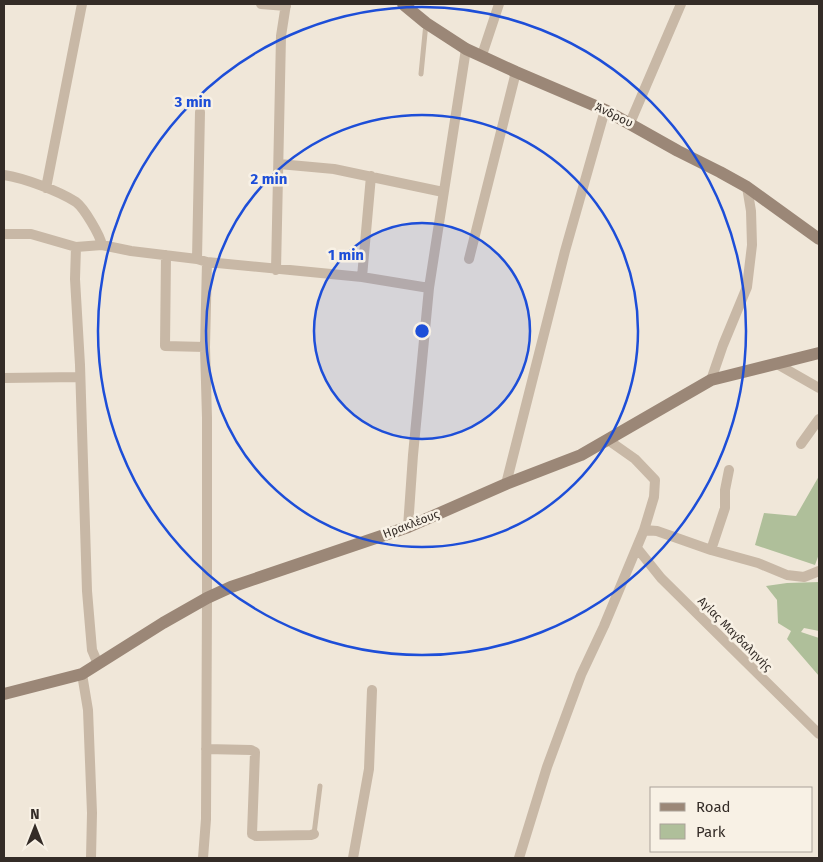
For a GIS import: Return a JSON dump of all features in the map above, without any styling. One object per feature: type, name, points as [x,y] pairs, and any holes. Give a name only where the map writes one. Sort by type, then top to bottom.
[{"type":"street","points":[[46,188],[82,4]]},
{"type":"street","points":[[261,4],[286,5],[281,36],[276,270]]},
{"type":"street","name":"Άνδρου","points":[[403,4],[416,9],[426,23],[466,49],[605,110],[747,187],[819,238]]},
{"type":"street","points":[[482,55],[499,4]]},
{"type":"street","points":[[630,123],[681,4]]},
{"type":"street","points":[[408,527],[429,288],[466,49]]},
{"type":"street","points":[[469,259],[516,72]]},
{"type":"street","points":[[506,484],[565,251],[605,110]]},
{"type":"street","points":[[200,112],[207,418],[208,598],[206,819],[203,858]]},
{"type":"street","points":[[279,164],[334,169],[443,192]]},
{"type":"street","points":[[4,175],[14,176],[46,188],[78,203],[100,235],[102,245]]},
{"type":"street","points":[[362,277],[370,176]]},
{"type":"street","points":[[711,380],[747,287],[752,245],[751,212],[747,187]]},
{"type":"street","points":[[4,234],[31,234],[76,247],[102,245],[131,252],[276,270],[362,277],[429,288]]},
{"type":"street","points":[[76,247],[87,591],[92,650],[98,664]]},
{"type":"street","points":[[166,255],[165,346],[205,347]]},
{"type":"street","name":"Ηρακλέους","points":[[4,694],[82,674],[163,623],[208,598],[262,576],[408,527],[506,484],[581,455],[711,380],[819,353]]},
{"type":"street","points":[[777,364],[819,388]]},
{"type":"street","points":[[4,378],[80,377]]},
{"type":"street","points":[[800,444],[819,419]]},
{"type":"street","points":[[519,858],[547,768],[581,675],[637,548],[654,497],[655,480],[635,459],[608,440]]},
{"type":"street","points":[[711,550],[725,508],[725,490],[729,470]]},
{"type":"street","points":[[644,530],[658,531],[711,550],[758,563],[788,575],[804,577],[819,572]]},
{"type":"street","name":"Αγίας Μαγδαληνής","points":[[637,548],[661,578],[819,734]]},
{"type":"street","points":[[82,674],[88,710],[92,813],[91,858]]},
{"type":"street","points":[[353,858],[369,769],[372,690]]},
{"type":"street","points":[[206,749],[251,750],[255,752],[252,834],[256,836],[310,836],[314,834]]},
{"type":"lane","points":[[421,74],[426,23]]},
{"type":"lane","points":[[314,834],[320,786]]},
{"type":"green space","points":[[819,476],[819,554],[815,565],[755,545],[764,513],[796,516]]},
{"type":"green space","points":[[819,582],[819,631],[804,628],[801,632],[819,638],[819,676],[787,639],[791,631],[778,623],[777,600],[766,586]]}]
